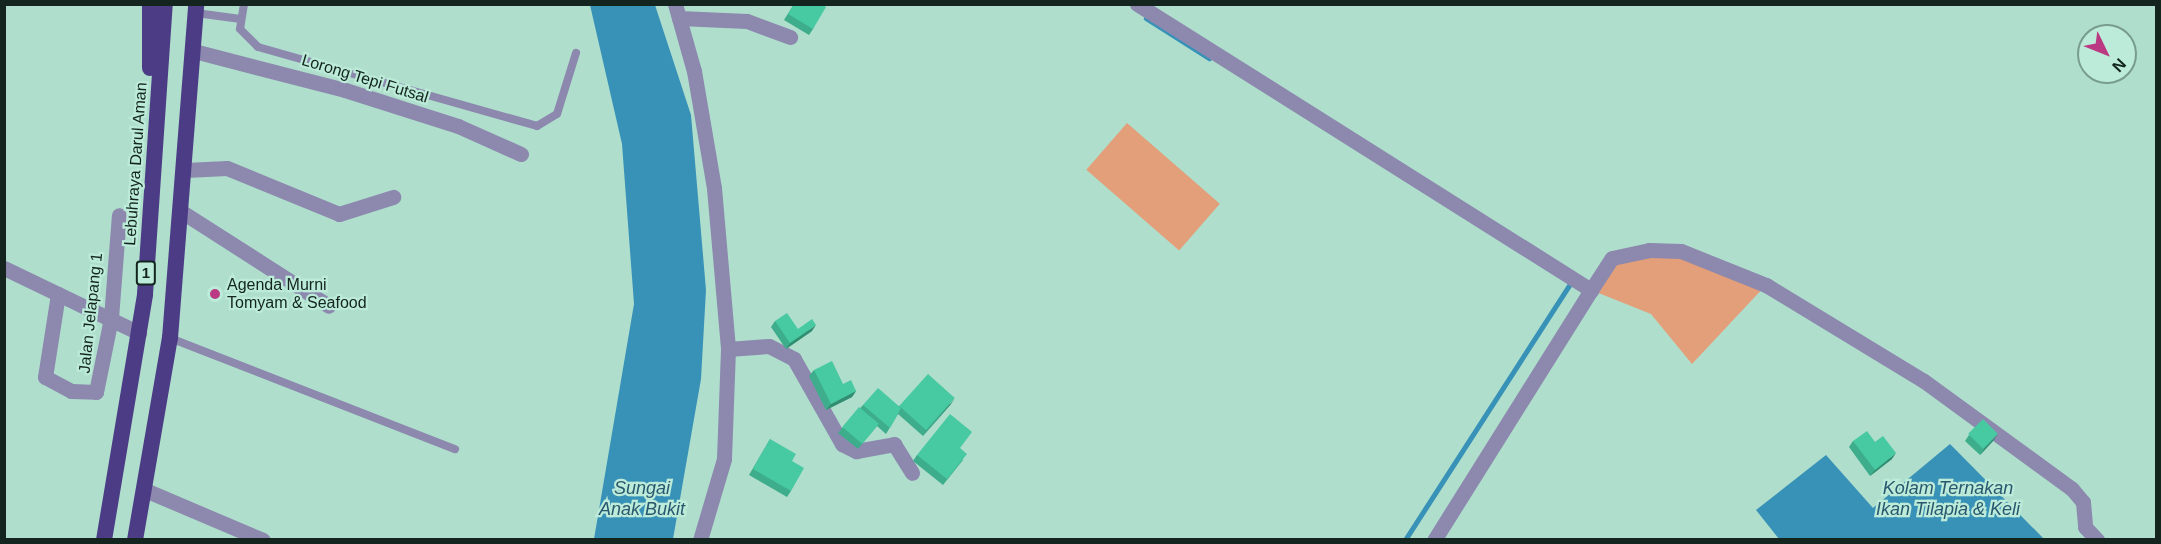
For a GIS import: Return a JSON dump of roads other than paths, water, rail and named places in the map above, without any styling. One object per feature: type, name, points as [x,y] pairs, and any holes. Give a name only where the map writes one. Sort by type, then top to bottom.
[{"type":"highway","points":[[145,294],[150,4]]},
{"type":"highway","name":"Lebuhraya Darul Aman","points":[[104,540],[145,294],[165,4]]},
{"type":"highway","name":"1","points":[[135,540],[170,338],[182,212],[196,9]]},
{"type":"street","points":[[1137,4],[1591,290]]},
{"type":"street","points":[[716,540],[700,537],[724,459],[728,349],[714,188],[677,11],[747,21],[790,37]]},
{"type":"street","name":"Lorong Tepi Futsal","points":[[194,51],[345,90],[458,126],[522,154]]},
{"type":"street","points":[[185,170],[227,168],[339,214],[393,197]]},
{"type":"street","points":[[182,212],[329,306]]},
{"type":"street","name":"Jalan Jelapang 1","points":[[58,294],[45,377],[71,391],[99,391],[111,318],[119,215]]},
{"type":"street","points":[[1434,540],[1612,258],[1649,250],[1681,250],[1766,285],[1924,381],[2072,489],[2083,502],[2085,527],[2097,540]]},
{"type":"street","points":[[4,268],[139,333]]},
{"type":"street","points":[[728,349],[769,346],[794,359],[842,444],[855,452],[894,444],[912,473]]},
{"type":"street","points":[[145,489],[263,540]]},
{"type":"lane","points":[[244,4],[241,20],[243,36],[258,47],[537,126],[557,114],[576,53]]},
{"type":"lane","points":[[196,9],[241,20]]},
{"type":"lane","points":[[170,338],[455,449]]},
{"type":"water","name":"Sungai Anak Bukit","points":[[590,5],[655,5],[691,115],[706,290],[701,379],[673,539],[594,539],[634,304],[622,144]]},
{"type":"water","name":"Kolam Ternakan Ikan Tilapia & Keli","points":[[1950,444],[2044,539],[1779,539],[1756,510],[1826,455],[1873,508]]},
{"type":"waterway","points":[[1146,18],[1209,58]]},
{"type":"waterway","points":[[1405,540],[1572,281]]},
{"type":"place","name":"Agenda Murni Tomyam & Seafood","points":[[215,294]]}]
